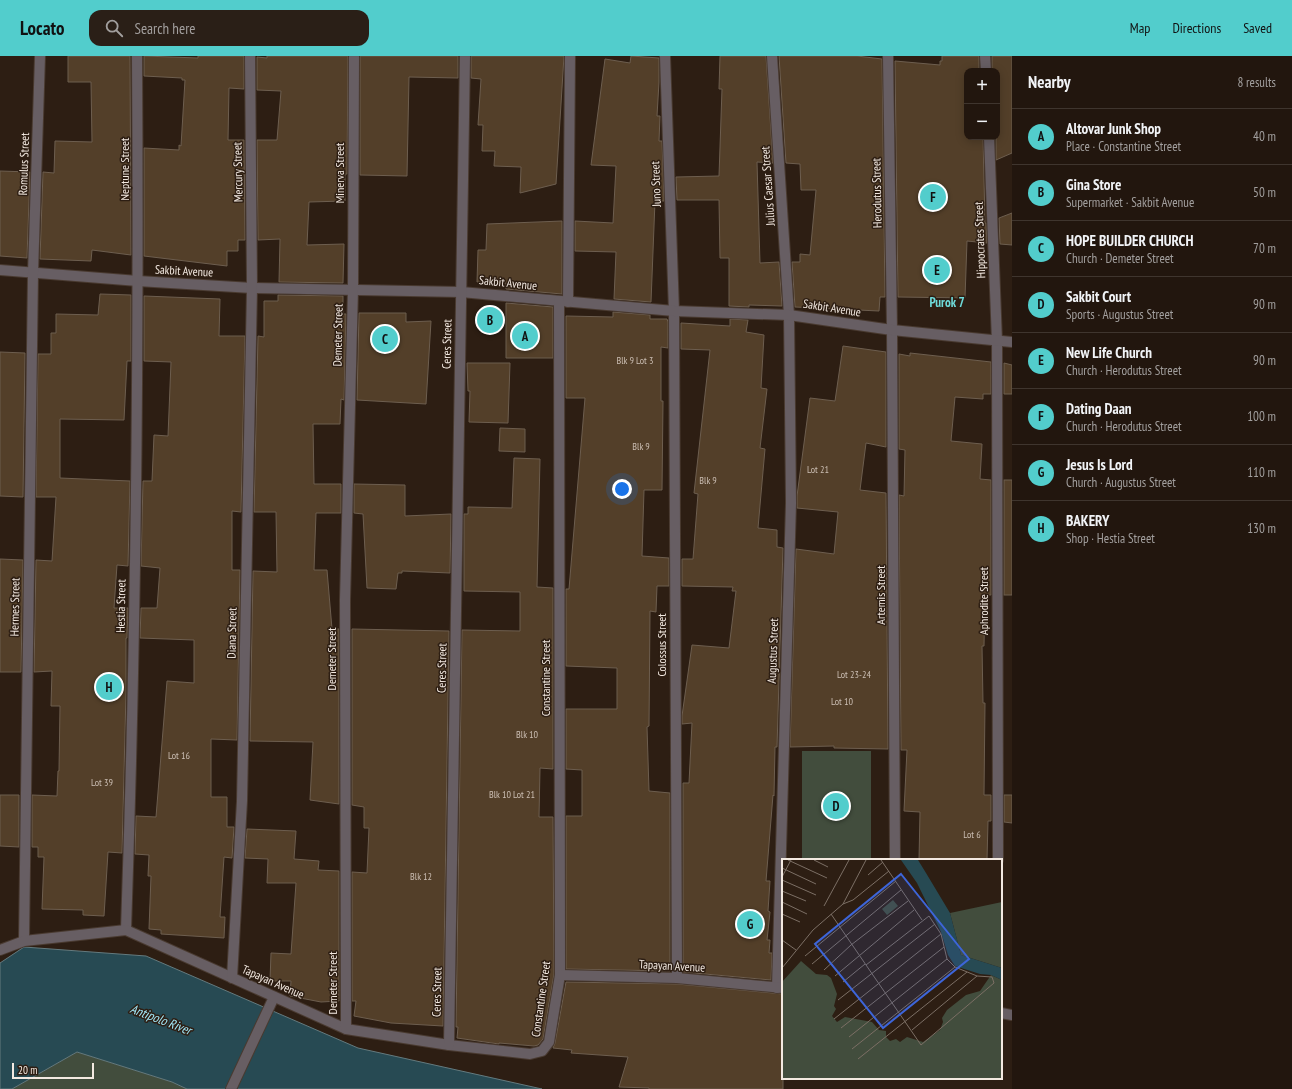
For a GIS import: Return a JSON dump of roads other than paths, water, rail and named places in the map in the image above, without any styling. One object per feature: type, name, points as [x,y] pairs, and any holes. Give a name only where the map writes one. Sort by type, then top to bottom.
[{"type":"street","name":"Romulus Street","points":[[33,273],[40,56]]},
{"type":"street","name":"Neptune Street","points":[[137,56],[138,281]]},
{"type":"street","name":"Mercury Street","points":[[250,56],[252,288]]},
{"type":"street","name":"Minerva Street","points":[[352,289],[354,56]]},
{"type":"street","name":"Ceres Street","points":[[449,1045],[466,56]]},
{"type":"street","name":"Constantine Street","points":[[542,1051],[549,1042],[560,975],[564,302],[570,56]]},
{"type":"street","name":"Juno Street","points":[[665,56],[674,311]]},
{"type":"street","name":"Julius Caesar Street","points":[[772,56],[789,315]]},
{"type":"street","name":"Herodutus Street","points":[[888,56],[892,330]]},
{"type":"street","points":[[985,56],[986,68]]},
{"type":"street","name":"Hippocrates Street","points":[[989,140],[997,341]]},
{"type":"street","name":"Sakbit Avenue","points":[[0,270],[252,288],[461,292],[674,311],[789,315],[892,330],[1012,342]]},
{"type":"street","name":"Hermes Street","points":[[24,941],[33,273]]},
{"type":"street","name":"Hestia Street","points":[[126,930],[132,749],[138,281]]},
{"type":"street","name":"Diana Street","points":[[232,978],[242,802],[252,288]]},
{"type":"street","name":"Demeter Street","points":[[346,1029],[344,600],[352,289]]},
{"type":"street","name":"Colossus Street","points":[[674,311],[677,978]]},
{"type":"street","name":"Augustus Street","points":[[783,859],[790,503],[789,315]]},
{"type":"street","name":"Artemis Street","points":[[892,330],[895,859]]},
{"type":"street","name":"Aphrodite Street","points":[[997,341],[998,859]]},
{"type":"street","name":"Augustus Street","points":[[780,988],[782,891]]},
{"type":"street","points":[[0,950],[24,941],[126,930]]},
{"type":"street","name":"Tapayan Avenue","points":[[126,930],[232,978],[273,1000],[346,1029],[449,1045],[530,1054],[542,1051]]},
{"type":"street","name":"Tapayan Avenue","points":[[560,975],[677,978],[780,988]]},
{"type":"street","points":[[230,1089],[273,1000]]},
{"type":"street","points":[[1002,1013],[1012,1015]]},
{"type":"water","name":"Antipolo River","points":[[24,947],[146,956],[358,1048],[542,1089],[187,1089],[172,1082],[77,1052],[12,1089],[0,1089],[0,963]]},
{"type":"place","name":"Dating Daan","points":[[933,197]]},
{"type":"place","name":"New Life Church","points":[[937,270]]},
{"type":"place","name":"Gina Store","points":[[490,320]]},
{"type":"place","name":"Altovar Junk Shop","points":[[525,336]]},
{"type":"place","name":"HOPE BUILDER CHURCH","points":[[385,339]]},
{"type":"place","name":"BAKERY","points":[[109,687]]},
{"type":"place","name":"Sakbit Court","points":[[836,806]]},
{"type":"place","name":"Jesus Is Lord","points":[[750,924]]},
{"type":"district","name":"Purok 7","points":[[947,302]]}]
